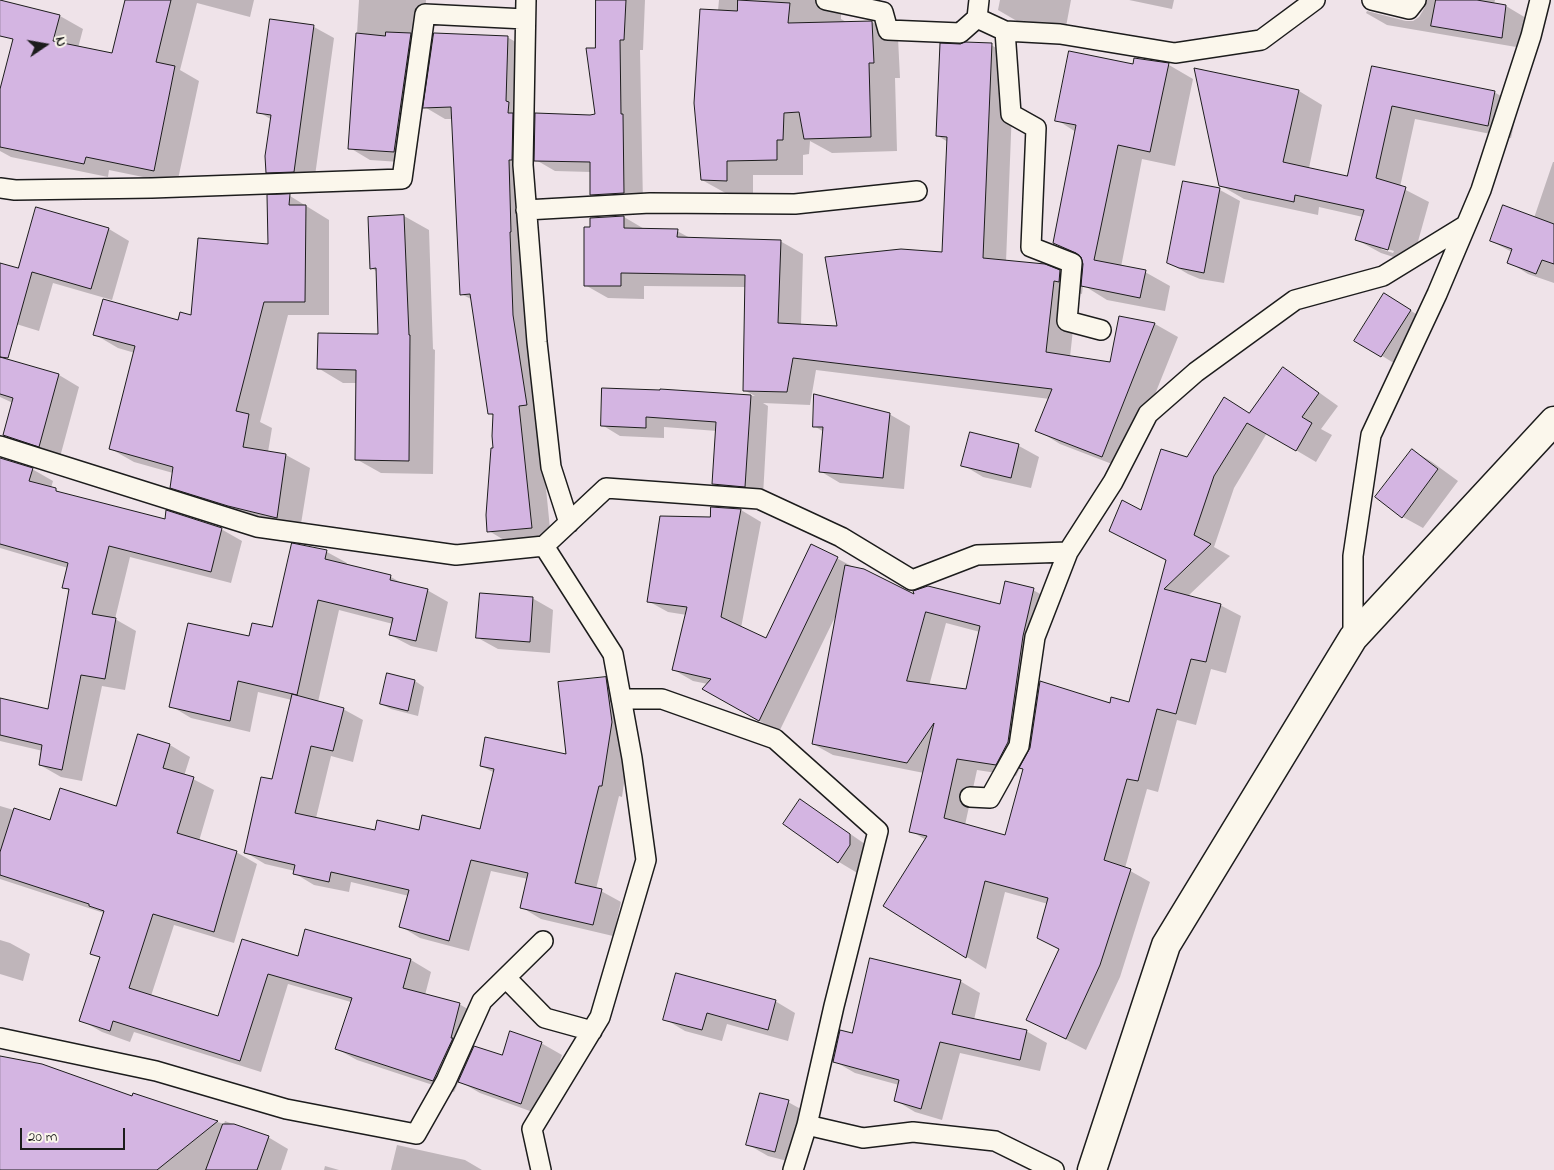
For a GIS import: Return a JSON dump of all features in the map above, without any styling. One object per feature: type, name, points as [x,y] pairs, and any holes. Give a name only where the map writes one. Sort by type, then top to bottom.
[{"type":"street","points":[[1092,1170],[1166,944],[1353,638],[1554,421]]},
{"type":"lane","points":[[526,0],[523,165],[526,210],[537,342],[551,467],[569,523]]},
{"type":"lane","points":[[826,0],[883,12],[888,30],[960,33],[978,9],[1006,31],[1060,34],[1175,53],[1261,40],[1315,0]]},
{"type":"lane","points":[[1372,0],[1409,9],[1416,0]]},
{"type":"lane","points":[[1353,638],[1353,556],[1371,435],[1437,294],[1484,181],[1531,36],[1540,0]]},
{"type":"lane","points":[[0,188],[15,190],[152,188],[402,179],[425,14],[526,19]]},
{"type":"lane","points":[[1006,31],[1011,114],[1036,128],[1031,247],[1072,264],[1067,321],[1101,330]]},
{"type":"lane","points":[[526,210],[650,203],[796,204],[917,191]]},
{"type":"lane","points":[[970,797],[990,798],[1019,746],[1035,637],[1068,552],[1113,482],[1148,414],[1196,372],[1295,300],[1383,276],[1466,225]]},
{"type":"lane","points":[[0,446],[258,527],[456,555],[544,546],[606,488],[758,499],[841,537],[912,580],[977,555],[1068,552]]},
{"type":"lane","points":[[541,1170],[532,1129],[600,1017],[646,860],[632,758],[613,654],[544,546]]},
{"type":"lane","points":[[621,699],[662,699],[774,739],[878,831],[834,1006],[807,1125],[793,1170]]},
{"type":"lane","points":[[0,1038],[156,1071],[286,1109],[416,1134],[446,1081],[482,1001],[544,941]]},
{"type":"lane","points":[[506,978],[545,1018],[592,1030]]},
{"type":"lane","points":[[807,1125],[864,1138],[913,1132],[995,1141],[1054,1170]]},
{"type":"building","points":[[0,0],[60,15],[53,41],[112,53],[125,0],[171,0],[156,62],[175,66],[154,171],[86,157],[84,164],[0,147],[0,89],[13,39],[0,36]]},
{"type":"building","points":[[596,0],[626,0],[624,40],[620,40],[624,193],[590,195],[590,162],[534,161],[535,113],[595,114],[586,48],[595,48]]},
{"type":"building","points":[[738,0],[790,3],[788,23],[872,21],[874,63],[869,63],[871,137],[804,139],[799,112],[784,113],[783,140],[777,140],[777,160],[727,161],[727,181],[701,180],[694,103],[700,9],[737,11]]},
{"type":"building","points":[[1436,0],[1477,0],[1506,5],[1502,38],[1431,26]]},
{"type":"building","points":[[270,19],[314,25],[294,172],[266,173],[265,156],[271,115],[257,113]]},
{"type":"building","points":[[386,32],[411,33],[394,152],[348,149],[356,33],[385,36]]},
{"type":"building","points":[[434,33],[508,36],[506,101],[509,102],[508,113],[513,113],[512,160],[509,160],[513,315],[527,405],[519,406],[532,528],[487,532],[486,515],[491,448],[493,448],[493,414],[488,414],[470,294],[460,295],[451,107],[423,108]]},
{"type":"building","points":[[965,42],[992,43],[983,258],[1045,264],[1060,270],[1059,282],[1054,281],[1046,352],[1110,362],[1119,316],[1155,323],[1102,457],[1035,431],[1052,389],[793,358],[787,392],[743,391],[745,275],[621,273],[621,286],[584,286],[584,227],[590,227],[590,218],[624,216],[624,228],[678,229],[677,237],[781,240],[778,323],[837,326],[825,257],[901,249],[942,252],[947,137],[936,136],[940,43],[960,44]]},
{"type":"building","points":[[1069,51],[1133,64],[1134,58],[1169,63],[1150,152],[1118,145],[1094,260],[1146,270],[1140,298],[1081,286],[1083,264],[1081,257],[1053,243],[1076,125],[1055,121]]},
{"type":"building","points":[[1372,66],[1495,91],[1488,126],[1392,106],[1376,178],[1406,187],[1388,250],[1355,240],[1364,210],[1295,195],[1294,202],[1219,186],[1194,68],[1299,90],[1283,162],[1347,176]]},
{"type":"building","points":[[1183,181],[1220,188],[1204,273],[1179,268],[1167,263]]},
{"type":"building","points":[[290,194],[289,205],[306,205],[305,302],[264,302],[236,411],[249,414],[243,447],[286,454],[277,518],[228,506],[170,488],[173,467],[109,449],[135,346],[93,335],[103,299],[178,320],[180,312],[191,315],[198,238],[268,244],[267,195]]},
{"type":"building","points":[[1503,205],[1554,224],[1554,264],[1542,260],[1536,274],[1507,263],[1512,249],[1490,241]]},
{"type":"building","points":[[36,207],[109,228],[91,289],[32,272],[8,358],[0,357],[0,263],[18,268]]},
{"type":"building","points":[[404,215],[410,335],[409,461],[355,460],[356,370],[317,369],[318,333],[378,334],[376,268],[370,269],[368,217]]},
{"type":"building","points":[[1384,293],[1411,310],[1381,357],[1354,341]]},
{"type":"building","points":[[0,357],[59,374],[39,447],[3,435],[13,398],[0,394]]},
{"type":"building","points":[[1283,367],[1319,393],[1302,417],[1312,423],[1296,451],[1247,423],[1214,476],[1194,535],[1211,544],[1164,589],[1221,604],[1206,662],[1191,659],[1176,714],[1157,709],[1138,781],[1127,779],[1104,860],[1131,869],[1100,965],[1066,1039],[1026,1020],[1059,949],[1037,938],[1048,898],[985,881],[966,958],[883,906],[927,836],[909,832],[934,723],[907,763],[812,744],[845,565],[864,569],[914,594],[913,591],[928,586],[1000,604],[1005,581],[1034,588],[1023,636],[1008,742],[996,765],[957,759],[944,818],[1005,835],[1023,769],[1019,768],[1030,748],[1040,681],[1110,703],[1111,697],[1129,702],[1166,560],[1109,531],[1122,500],[1141,510],[1161,449],[1187,457],[1224,397],[1249,413]],"holes":[[[926,612],[980,626],[966,689],[907,681]]]},
{"type":"building","points":[[602,388],[660,389],[751,395],[745,487],[712,484],[716,422],[646,417],[646,428],[601,426]]},
{"type":"building","points":[[814,394],[890,413],[883,478],[819,472],[823,427],[813,427]]},
{"type":"building","points":[[970,432],[1019,444],[1011,478],[961,466]]},
{"type":"building","points":[[1412,449],[1438,469],[1402,518],[1375,497]]},
{"type":"building","points":[[0,458],[33,468],[29,481],[56,488],[56,491],[165,519],[166,510],[222,528],[211,572],[109,546],[92,614],[116,618],[105,679],[81,675],[62,770],[39,765],[42,745],[0,735],[0,698],[48,709],[69,589],[62,588],[68,563],[0,544]]},
{"type":"building","points":[[711,507],[741,509],[721,617],[766,638],[811,544],[838,557],[759,721],[702,689],[711,679],[672,670],[687,607],[647,602],[660,516],[710,517]]},
{"type":"building","points":[[292,543],[327,550],[325,559],[391,575],[390,580],[428,589],[416,641],[389,635],[393,618],[318,600],[297,695],[238,681],[230,721],[169,707],[188,623],[249,636],[252,623],[272,627]]},
{"type":"building","points":[[480,593],[533,597],[530,642],[476,638]]},
{"type":"building","points":[[387,673],[415,680],[408,711],[380,704]]},
{"type":"building","points":[[606,677],[612,722],[602,786],[599,786],[575,883],[602,889],[593,925],[520,908],[528,873],[471,860],[449,941],[399,927],[409,890],[331,872],[329,882],[293,874],[295,865],[244,853],[261,777],[272,779],[292,694],[344,708],[333,751],[311,746],[295,813],[375,830],[377,820],[419,830],[422,815],[480,829],[494,769],[480,766],[485,737],[566,754],[558,682]]},
{"type":"building","points":[[138,734],[170,744],[163,768],[194,777],[177,833],[237,851],[214,932],[153,914],[129,988],[218,1016],[242,939],[298,956],[305,929],[411,959],[403,988],[460,1003],[451,1038],[453,1038],[433,1081],[335,1049],[352,998],[268,974],[240,1061],[113,1021],[110,1031],[79,1021],[100,957],[90,954],[104,911],[89,906],[89,904],[0,875],[0,852],[14,808],[50,820],[60,788],[116,806]]},
{"type":"building","points":[[800,799],[850,834],[850,845],[838,863],[783,824]]},
{"type":"building","points":[[870,958],[961,980],[952,1014],[1027,1030],[1020,1060],[940,1042],[921,1109],[894,1101],[899,1080],[833,1062],[840,1030],[852,1033]]},
{"type":"building","points":[[676,973],[776,1000],[768,1030],[707,1013],[702,1030],[663,1020]]},
{"type":"building","points":[[510,1031],[542,1042],[521,1104],[458,1082],[474,1046],[502,1055]]},
{"type":"building","points":[[0,1056],[42,1064],[132,1096],[133,1093],[218,1121],[157,1170],[0,1170]]},
{"type":"building","points":[[760,1093],[789,1100],[775,1152],[746,1145]]},
{"type":"building","points":[[223,1124],[234,1124],[269,1136],[257,1170],[206,1170]]}]
